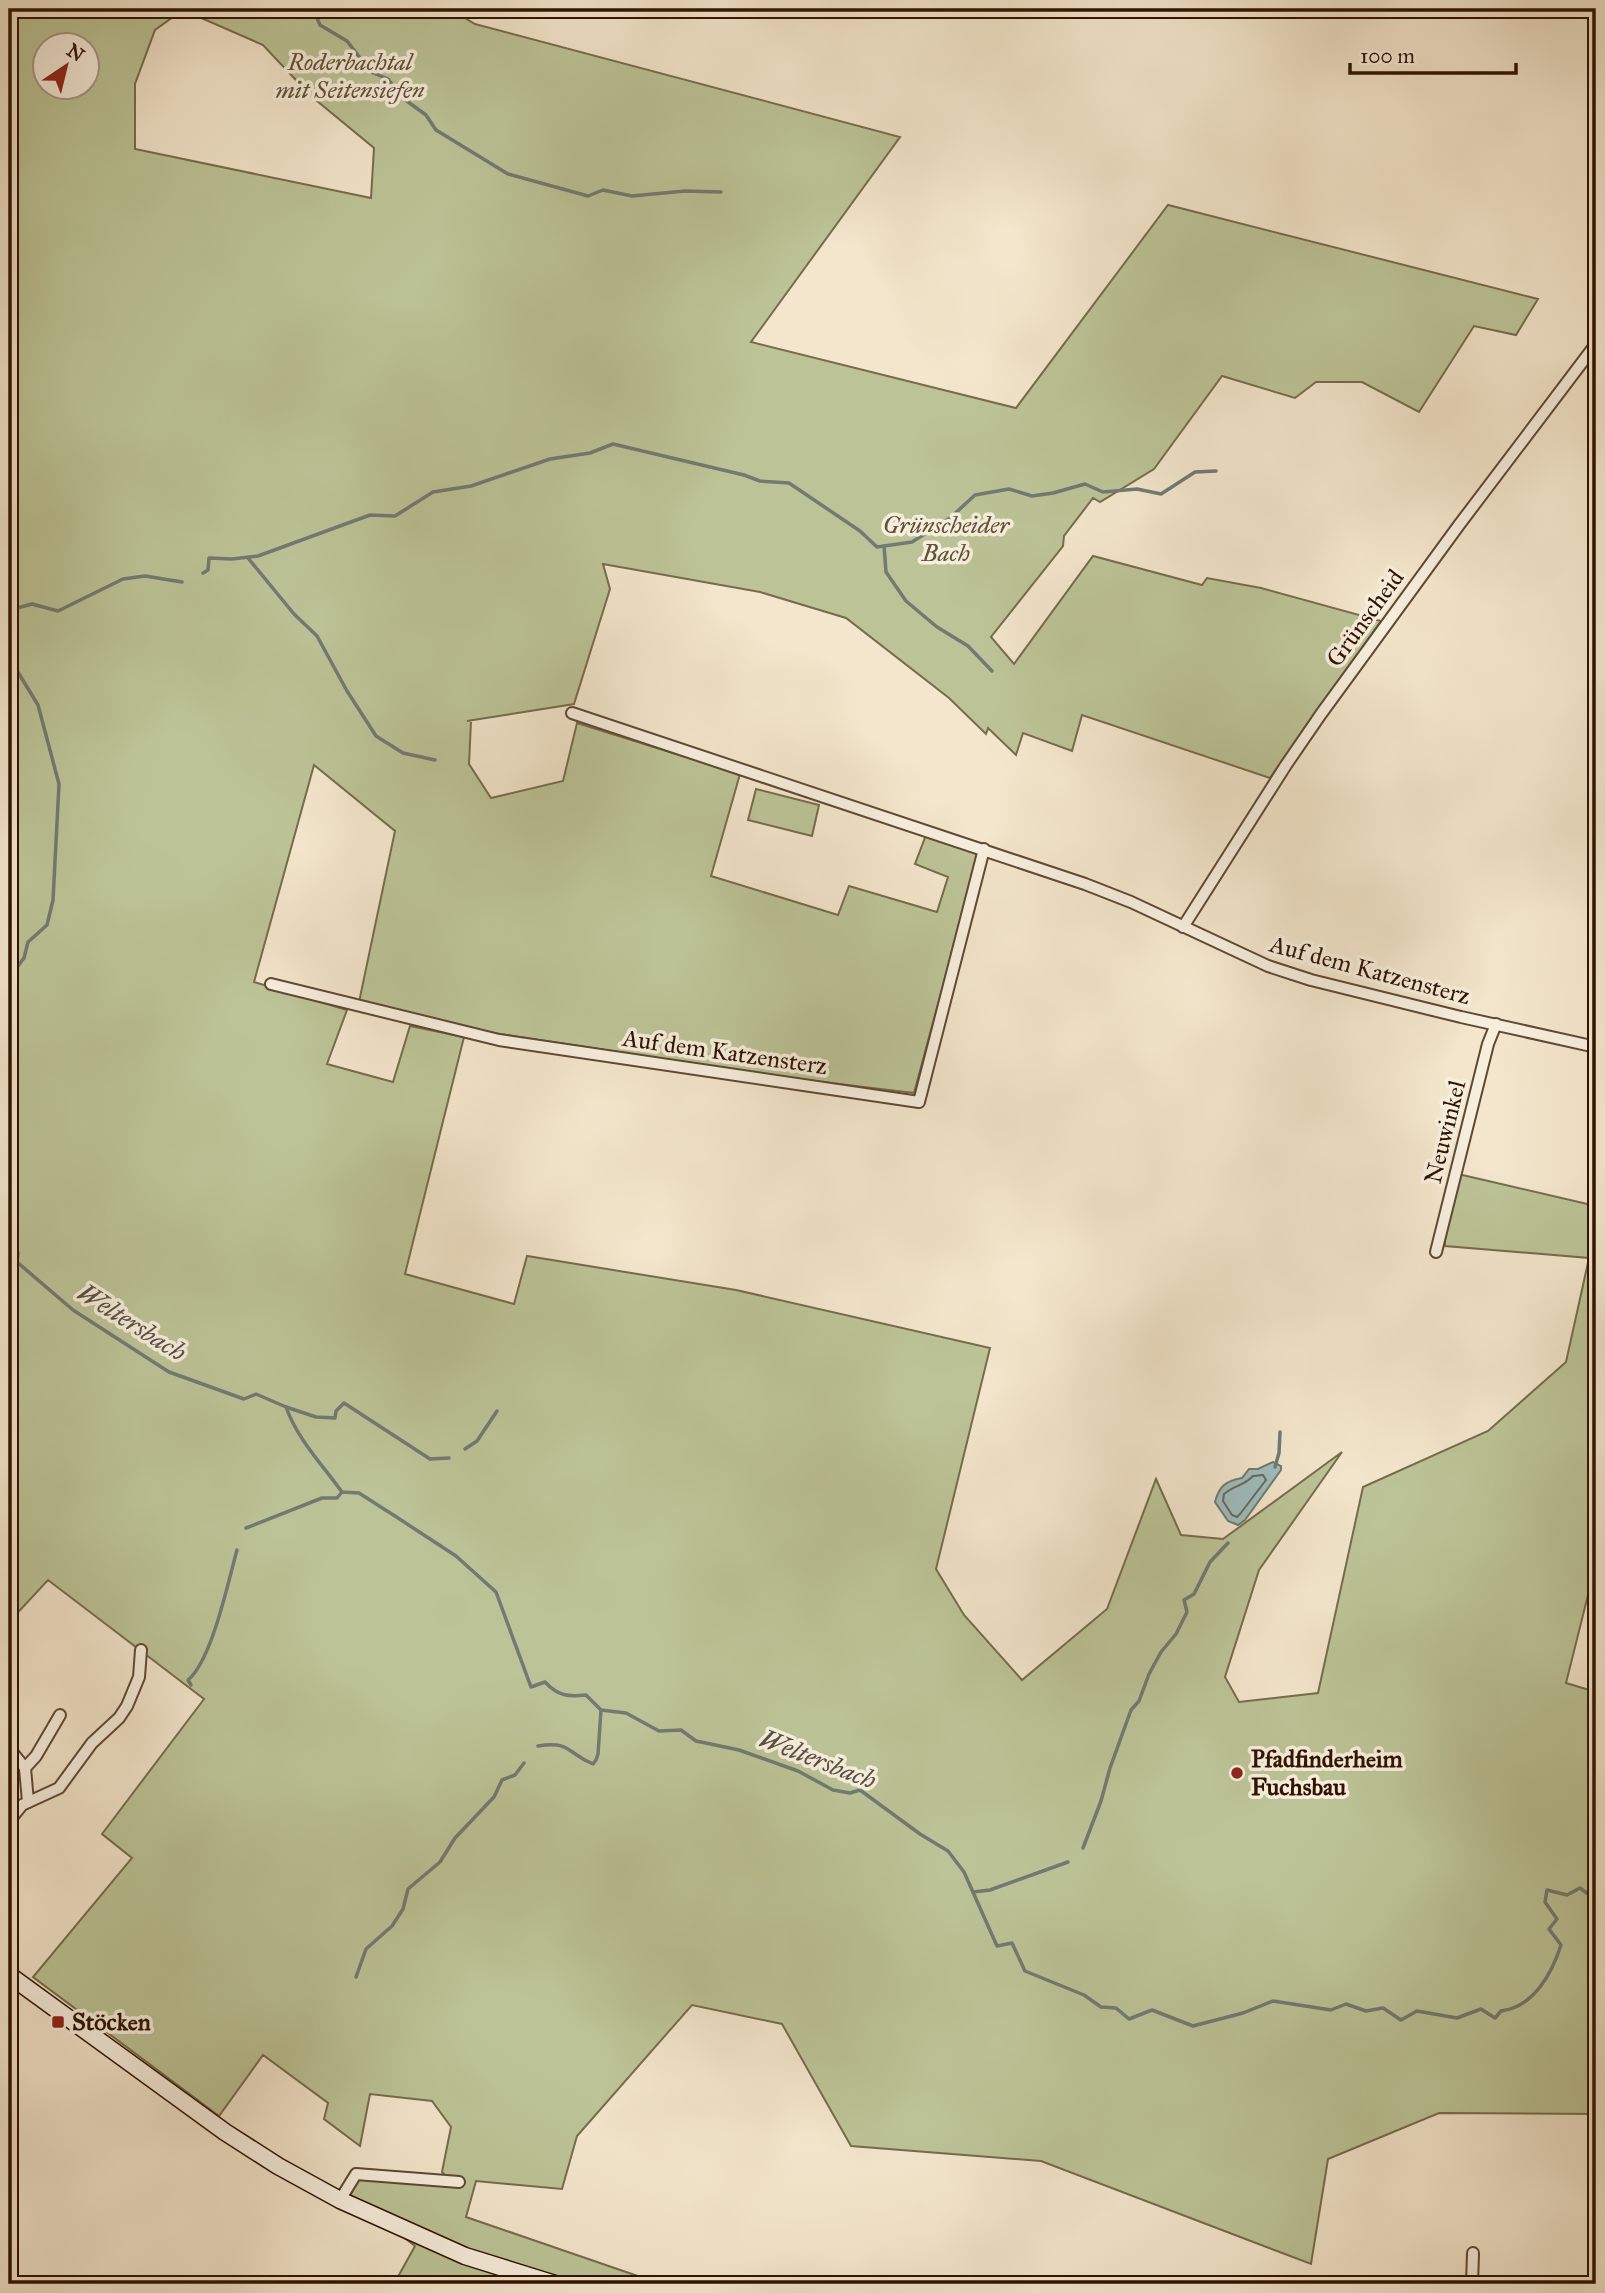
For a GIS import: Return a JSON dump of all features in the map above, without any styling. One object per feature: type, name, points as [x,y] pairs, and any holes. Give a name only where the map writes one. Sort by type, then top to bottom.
[{"type":"main road","points":[[9,1975],[225,2132],[278,2166],[340,2200],[465,2256],[555,2284]]},
{"type":"street","name":"Grünscheid","points":[[1183,927],[1321,714],[1596,344]]},
{"type":"street","name":"Auf dem Katzensterz","points":[[572,713],[1085,884],[1268,967],[1461,1017],[1596,1047]]},
{"type":"street","name":"Auf dem Katzensterz","points":[[271,984],[499,1040],[919,1102],[984,849]]},
{"type":"street","name":"Neuwinkel","points":[[1436,1252],[1488,1044],[1496,1024]]},
{"type":"street","points":[[9,1821],[22,1805],[59,1788],[92,1743],[119,1718],[139,1677],[141,1650]]},
{"type":"street","points":[[24,1768],[36,1756],[60,1716]]},
{"type":"street","points":[[9,1748],[24,1768],[28,1802]]},
{"type":"street","points":[[340,2200],[356,2174],[460,2182]]},
{"type":"street","points":[[1472,2284],[1473,2253]]},
{"type":"green space","name":"Roderbachtal mit Seitensiefen","points":[[9,9],[450,9],[475,24],[900,137],[751,342],[1016,408],[1168,205],[1538,299],[1516,335],[1474,326],[1419,412],[1362,382],[1316,382],[1295,398],[1222,376],[1154,469],[1100,502],[1093,498],[1064,536],[1063,546],[991,637],[1014,664],[1093,556],[1202,585],[1207,578],[1261,588],[1381,621],[1270,778],[1082,715],[1072,751],[1023,733],[1016,755],[988,728],[986,734],[949,698],[846,618],[760,592],[603,564],[610,589],[574,704],[467,721],[471,721],[469,764],[491,798],[563,781],[577,723],[740,774],[711,876],[838,915],[849,886],[937,912],[948,877],[915,864],[926,835],[979,852],[914,1093],[797,1079],[493,1033],[359,1002],[395,831],[314,765],[254,982],[347,1010],[327,1064],[393,1082],[410,1026],[464,1037],[405,1274],[514,1304],[527,1256],[736,1290],[990,1348],[936,1569],[964,1615],[1022,1680],[1107,1609],[1156,1479],[1181,1535],[1223,1539],[1342,1452],[1259,1570],[1225,1677],[1239,1702],[1318,1693],[1363,1487],[1488,1431],[1566,1362],[1589,1258],[1445,1246],[1445,1231],[1458,1174],[1596,1206],[1596,1563],[1566,1683],[1596,1692],[1596,2114],[1439,2113],[1328,2159],[1311,2264],[1041,2161],[851,2146],[782,2024],[692,2005],[577,2136],[562,2189],[476,2181],[466,2217],[661,2284],[394,2284],[415,2246],[350,2196],[359,2177],[451,2182],[442,2172],[451,2127],[432,2101],[370,2094],[360,2146],[324,2119],[328,2103],[263,2055],[219,2116],[33,1977],[132,1858],[102,1834],[204,1699],[48,1580],[9,1622]],"holes":[[[183,10],[263,45],[311,96],[374,148],[371,198],[135,149],[135,84],[155,30]]]},
{"type":"green space","points":[[756,789],[819,805],[812,836],[748,820]]},
{"type":"water","points":[[1273,1462],[1281,1466],[1281,1470],[1245,1520],[1238,1525],[1228,1521],[1215,1502],[1221,1488],[1242,1478],[1249,1469],[1258,1469]]},
{"type":"waterway","points":[[302,9],[317,18],[320,25],[347,41],[371,72],[388,79],[404,99],[426,115],[436,130],[508,174],[588,196],[603,190],[632,196],[685,191],[721,192]]},
{"type":"waterway","name":"Grünscheider Bach","points":[[203,573],[208,570],[209,558],[258,556],[370,515],[395,516],[433,492],[471,486],[550,459],[590,453],[613,444],[760,481],[789,483],[860,531],[877,547],[912,542],[950,518],[975,495],[1009,489],[1032,496],[1085,484],[1103,492],[1137,489],[1161,494],[1195,472],[1216,471]]},
{"type":"waterway","points":[[884,546],[886,572],[906,601],[937,627],[968,646],[992,671]]},
{"type":"waterway","points":[[248,558],[294,614],[317,636],[347,691],[376,736],[403,753],[435,760]]},
{"type":"waterway","name":"Grünscheider Bach","points":[[17,608],[32,604],[58,611],[123,579],[145,576],[182,582]]},
{"type":"waterway","name":"Weltersbach","points":[[9,662],[13,664],[38,705],[59,784],[53,900],[47,925],[28,942],[24,958],[15,970],[9,973]]},
{"type":"waterway","name":"Weltersbach","points":[[9,1235],[18,1253],[17,1262],[73,1310],[169,1372],[244,1399],[256,1394],[286,1407],[303,1441],[342,1492],[359,1493],[398,1518],[456,1556],[496,1592],[531,1687],[545,1682],[559,1693],[586,1695],[601,1710],[626,1713],[659,1731],[681,1730],[696,1741],[739,1750],[798,1771],[833,1790],[850,1793],[860,1790],[948,1851],[964,1872],[997,1946],[1012,1943],[1025,1971],[1084,1995],[1101,2007],[1116,2008],[1129,2019],[1152,2010],[1193,2026],[1243,2013],[1273,2001],[1331,2010],[1346,2004],[1366,2011],[1383,2008],[1401,2020],[1417,2011],[1457,2018],[1481,2009],[1495,2018],[1501,2011],[1513,2008],[1532,1996],[1547,1977],[1557,1956],[1561,1945],[1549,1929],[1557,1919],[1545,1902],[1547,1890],[1567,1895],[1580,1888],[1588,1894],[1596,1891]]},
{"type":"waterway","points":[[9,1271],[18,1264]]},
{"type":"waterway","points":[[286,1407],[316,1417],[335,1418],[336,1411],[344,1403],[430,1459],[449,1458]]},
{"type":"waterway","points":[[465,1449],[477,1441],[497,1411]]},
{"type":"waterway","points":[[1275,1467],[1280,1432]]},
{"type":"waterway","points":[[246,1528],[322,1498],[337,1498],[342,1492]]},
{"type":"waterway","points":[[1083,1848],[1131,1710],[1139,1701],[1161,1652],[1176,1634],[1187,1612],[1184,1600],[1194,1594],[1210,1562],[1228,1543]]},
{"type":"waterway","points":[[191,1685],[188,1680],[197,1670],[212,1639],[237,1550]]},
{"type":"waterway","points":[[538,1746],[557,1745],[593,1764],[598,1754],[601,1710]]},
{"type":"waterway","points":[[356,1977],[366,1949],[392,1926],[403,1909],[408,1889],[440,1862],[455,1838],[494,1797],[502,1780],[515,1775],[524,1763]]},
{"type":"waterway","points":[[973,1892],[990,1890],[1068,1862]]},
{"type":"place","name":"Pfadfinderheim Fuchsbau","points":[[1237,1773]]},
{"type":"place","name":"Stöcken","points":[[58,2022]]}]
